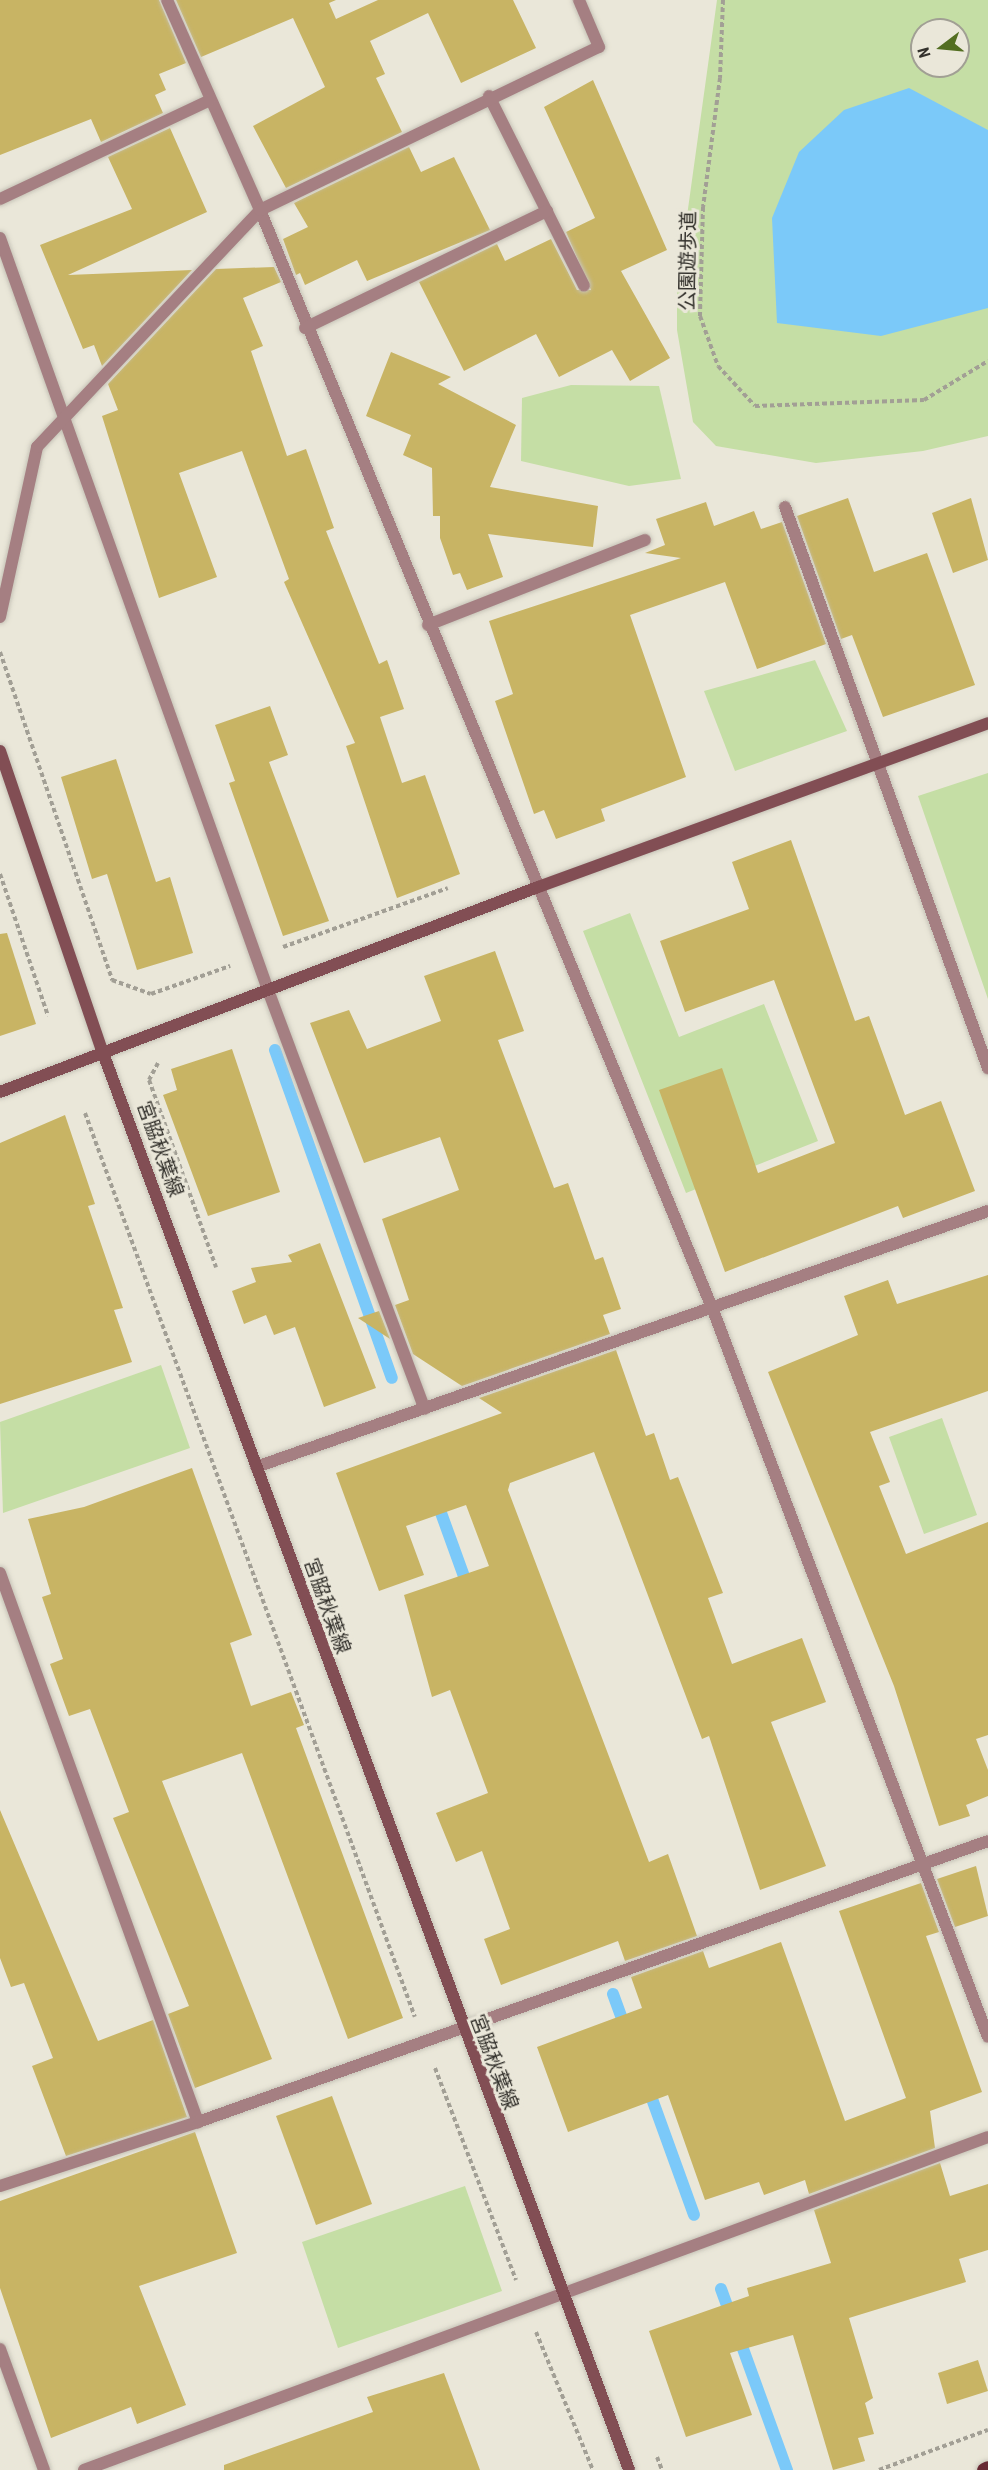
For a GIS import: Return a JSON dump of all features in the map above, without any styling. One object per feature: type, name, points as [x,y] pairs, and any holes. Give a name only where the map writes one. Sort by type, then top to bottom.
[{"type":"main road","points":[[984,2470],[988,2468]]},
{"type":"street","points":[[167,0],[260,210],[305,328],[713,1310],[925,1862],[988,2037]]},
{"type":"street","points":[[0,617],[37,447],[260,210],[489,96],[599,47],[579,0]]},
{"type":"street","points":[[489,96],[584,286]]},
{"type":"street","points":[[0,199],[210,100]]},
{"type":"street","points":[[305,328],[547,211]]},
{"type":"street","points":[[0,238],[66,417],[268,990],[425,1409]]},
{"type":"street","points":[[785,507],[988,1068]]},
{"type":"street","points":[[428,625],[645,540]]},
{"type":"street","points":[[0,1092],[538,887],[988,723]]},
{"type":"street","name":"宮脇秋葉線","points":[[0,751],[103,1053],[459,2025],[628,2470]]},
{"type":"street","points":[[256,1467],[713,1310],[988,1211]]},
{"type":"street","points":[[0,1573],[198,2122]]},
{"type":"street","points":[[0,2186],[198,2122],[459,2025],[988,1841]]},
{"type":"street","points":[[84,2470],[564,2297],[988,2137]]},
{"type":"street","points":[[0,2349],[44,2470]]},
{"type":"path","name":"公園遊歩道","points":[[723,0],[720,78],[703,207],[700,316],[718,366],[755,406],[924,400],[988,361]]},
{"type":"path","points":[[0,652],[112,980],[151,994],[241,962]]},
{"type":"path","points":[[0,874],[48,1016]]},
{"type":"path","points":[[274,950],[453,886]]},
{"type":"path","points":[[160,1060],[149,1080],[217,1270]]},
{"type":"path","points":[[85,1113],[420,2029]]},
{"type":"path","points":[[433,2062],[522,2293]]},
{"type":"path","points":[[534,2326],[593,2470]]},
{"type":"path","points":[[879,2470],[988,2430]]},
{"type":"green space","points":[[717,0],[988,0],[988,436],[923,451],[816,463],[716,446],[693,422],[677,330],[677,288]]},
{"type":"green space","points":[[571,385],[659,386],[681,479],[629,486],[521,461],[522,398]]},
{"type":"green space","points":[[815,660],[847,731],[735,771],[704,691]]},
{"type":"green space","points":[[988,773],[988,999],[918,796]]},
{"type":"green space","points":[[630,913],[679,1037],[764,1004],[818,1141],[686,1193],[583,931]]},
{"type":"green space","points":[[161,1365],[190,1448],[3,1513],[0,1422]]},
{"type":"green space","points":[[942,1418],[977,1515],[924,1534],[889,1437]]},
{"type":"green space","points":[[465,2186],[502,2291],[338,2348],[302,2242]]},
{"type":"water","points":[[909,88],[988,130],[988,308],[881,336],[777,323],[772,218],[799,152],[844,110]]},
{"type":"building","points":[[0,0],[159,0],[186,63],[159,74],[166,90],[155,95],[163,113],[101,142],[91,119],[0,155]]},
{"type":"building","points":[[176,0],[336,0],[329,3],[336,19],[378,0],[513,0],[536,48],[461,83],[428,13],[370,41],[385,74],[376,78],[402,132],[286,188],[253,126],[325,87],[293,18],[201,57]]},
{"type":"building","points":[[593,80],[667,250],[621,271],[670,358],[630,381],[612,350],[559,377],[536,334],[464,371],[419,282],[497,244],[505,261],[551,239],[577,290],[591,290],[566,232],[595,218],[544,107]]},
{"type":"building","points":[[170,128],[207,212],[68,275],[192,270],[102,366],[94,345],[83,349],[40,245],[132,209],[108,157]]},
{"type":"building","points":[[409,147],[421,172],[454,157],[490,230],[367,281],[357,260],[305,285],[300,273],[296,275],[283,239],[308,227],[294,203]]},
{"type":"building","points":[[274,267],[281,282],[243,298],[263,346],[251,351],[287,456],[306,449],[334,528],[326,531],[379,664],[387,660],[404,709],[380,717],[402,783],[425,775],[460,874],[397,898],[346,746],[355,743],[284,582],[289,579],[242,451],[179,473],[217,577],[159,598],[102,416],[118,410],[108,384],[216,269]]},
{"type":"building","points":[[391,352],[451,377],[438,384],[516,425],[490,487],[598,506],[593,547],[488,534],[503,577],[467,590],[460,573],[453,575],[440,538],[440,516],[433,516],[432,468],[403,455],[411,435],[366,416]]},
{"type":"building","points":[[848,498],[874,572],[927,553],[975,685],[883,717],[852,635],[841,639],[797,516]]},
{"type":"building","points":[[971,498],[988,560],[953,573],[932,513]]},
{"type":"building","points":[[706,502],[714,526],[754,511],[761,529],[782,522],[826,644],[757,669],[725,582],[630,615],[686,777],[601,809],[605,821],[556,839],[544,810],[534,814],[495,701],[513,694],[489,621],[681,558],[645,553],[665,545],[656,519]]},
{"type":"building","points":[[270,706],[288,755],[269,762],[329,921],[283,936],[229,783],[235,781],[215,725]]},
{"type":"building","points":[[116,759],[156,882],[170,877],[193,953],[137,970],[107,874],[92,879],[61,777]]},
{"type":"building","points":[[791,840],[855,1021],[869,1016],[905,1115],[941,1101],[975,1191],[903,1218],[898,1206],[725,1272],[659,1090],[722,1068],[758,1173],[835,1143],[774,980],[685,1012],[660,941],[749,909],[732,862]]},
{"type":"building","points":[[7,933],[36,1024],[0,1036],[0,934]]},
{"type":"building","points":[[495,951],[524,1031],[498,1040],[554,1188],[568,1183],[595,1260],[603,1257],[621,1309],[603,1315],[610,1334],[462,1386],[413,1354],[395,1305],[409,1300],[382,1219],[459,1190],[440,1137],[364,1163],[310,1023],[349,1010],[367,1049],[441,1021],[424,976]]},
{"type":"building","points":[[232,1049],[280,1192],[208,1216],[163,1095],[177,1090],[171,1069]]},
{"type":"building","points":[[65,1115],[95,1204],[88,1206],[123,1308],[114,1310],[132,1362],[0,1404],[0,1143]]},
{"type":"building","points":[[320,1243],[376,1388],[324,1407],[295,1327],[274,1335],[266,1315],[244,1324],[232,1291],[256,1282],[251,1268],[292,1262],[288,1255]]},
{"type":"building","points":[[988,1275],[988,1391],[870,1432],[890,1482],[879,1486],[906,1554],[988,1522],[988,1735],[976,1739],[988,1770],[988,1796],[966,1805],[970,1816],[939,1826],[894,1686],[768,1372],[858,1335],[844,1296],[888,1280],[897,1304]]},
{"type":"building","points":[[379,1311],[390,1339],[358,1318]]},
{"type":"building","points":[[616,1350],[646,1436],[654,1433],[670,1480],[678,1477],[723,1593],[708,1598],[732,1664],[802,1638],[826,1702],[771,1722],[826,1866],[760,1890],[709,1736],[702,1739],[594,1452],[510,1483],[508,1490],[649,1862],[668,1854],[697,1936],[625,1961],[618,1941],[501,1985],[484,1939],[510,1929],[482,1851],[456,1862],[436,1813],[488,1793],[450,1690],[432,1697],[404,1595],[489,1566],[466,1505],[406,1526],[424,1575],[379,1591],[336,1473],[502,1413],[479,1398]]},
{"type":"building","points":[[192,1468],[252,1635],[230,1643],[251,1706],[291,1692],[304,1725],[296,1728],[403,2018],[348,2039],[242,1753],[162,1781],[272,2059],[195,2088],[168,2014],[189,2006],[113,1818],[129,1812],[90,1709],[69,1716],[50,1664],[63,1659],[42,1597],[51,1594],[28,1519],[84,1507]]},
{"type":"building","points":[[0,1810],[98,2041],[153,2020],[187,2117],[66,2156],[32,2066],[53,2058],[24,1983],[11,1987],[0,1958]]},
{"type":"building","points":[[976,1866],[988,1916],[955,1927],[937,1879]]},
{"type":"building","points":[[921,1883],[939,1932],[926,1936],[982,2092],[930,2111],[935,2148],[809,2194],[805,2180],[764,2195],[759,2182],[705,2200],[668,2095],[568,2132],[537,2047],[642,2008],[631,1977],[703,1951],[709,1968],[781,1942],[845,2121],[906,2098],[839,1911]]},
{"type":"building","points":[[332,2096],[372,2204],[316,2225],[276,2116]]},
{"type":"building","points":[[195,2132],[237,2253],[139,2286],[186,2405],[137,2424],[131,2407],[51,2438],[0,2288],[0,2201]]},
{"type":"building","points":[[940,2163],[950,2196],[988,2184],[988,2250],[959,2259],[966,2282],[849,2318],[873,2398],[865,2403],[874,2434],[858,2438],[865,2461],[833,2470],[793,2335],[730,2353],[752,2415],[686,2437],[649,2331],[749,2296],[747,2288],[831,2263],[814,2210]]},
{"type":"building","points":[[978,2360],[988,2391],[947,2404],[938,2373]]},
{"type":"building","points":[[444,2373],[480,2470],[224,2470],[224,2465],[373,2412],[367,2397]]},
{"type":"waterway","points":[[275,1050],[392,1378]]},
{"type":"waterway","points":[[436,1499],[469,1590]]},
{"type":"waterway","points":[[613,1994],[626,2029]]},
{"type":"waterway","points":[[647,2085],[694,2215]]},
{"type":"waterway","points":[[721,2289],[732,2319]]},
{"type":"waterway","points":[[738,2335],[787,2470]]}]
